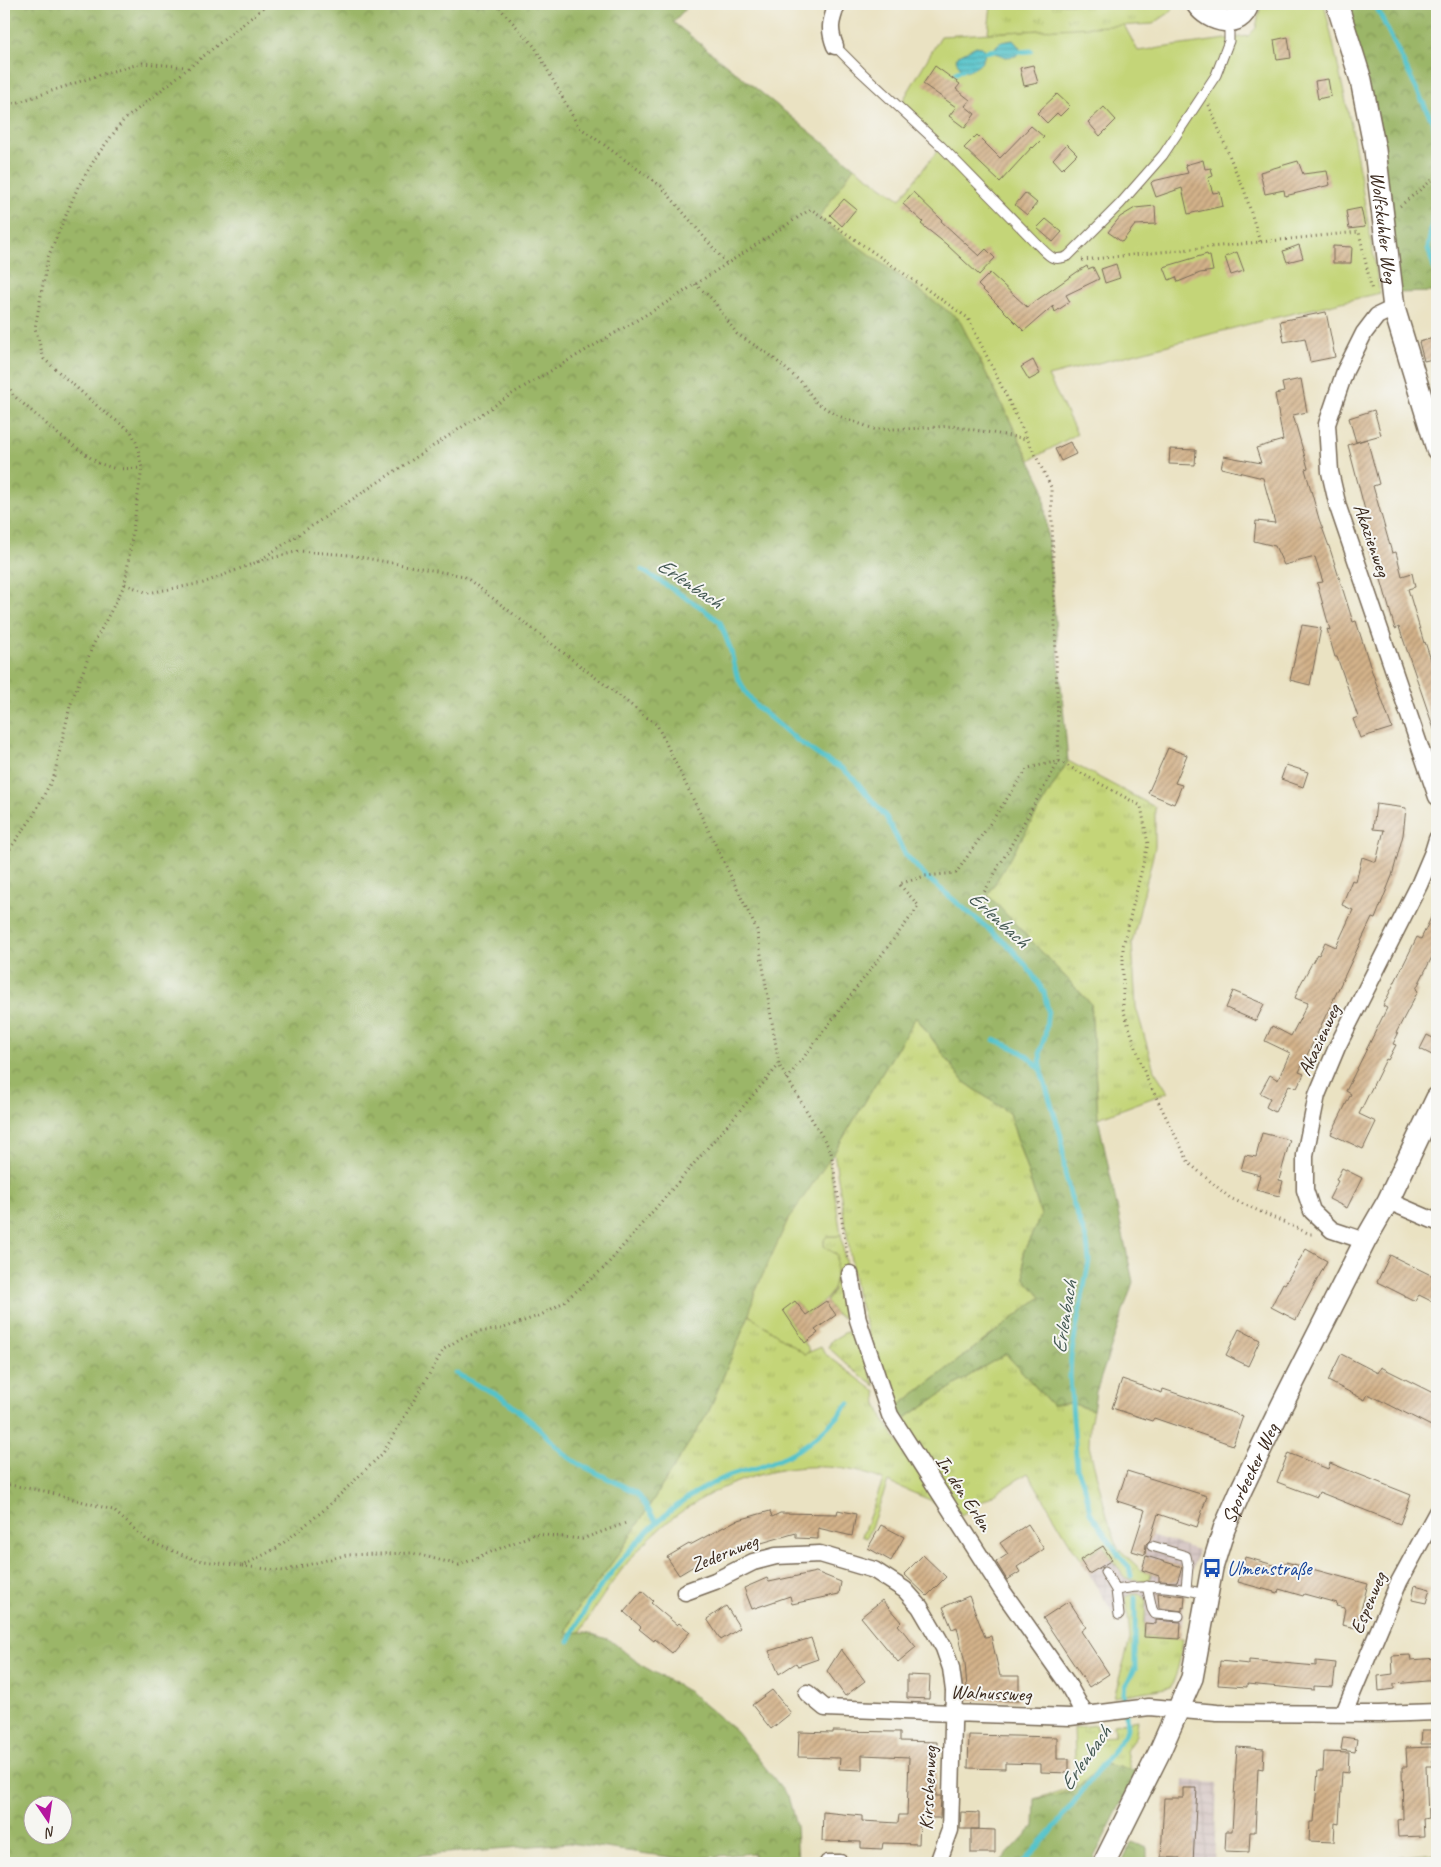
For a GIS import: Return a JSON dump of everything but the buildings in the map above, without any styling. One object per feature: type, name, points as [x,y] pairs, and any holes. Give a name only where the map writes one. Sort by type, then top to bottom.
[{"type":"street","points":[[835,46],[830,23],[837,4]]},
{"type":"street","points":[[1197,4],[1206,13],[1229,21],[1236,20],[1243,15],[1248,4]]},
{"type":"street","name":"Wolfskuhler Weg","points":[[1337,4],[1361,80],[1374,150],[1382,214],[1385,312],[1437,449]]},
{"type":"street","name":"Akazienweg","points":[[1385,312],[1364,333],[1345,371],[1327,424],[1330,472],[1338,507],[1437,797]]},
{"type":"street","name":"Akazienweg","points":[[1365,1241],[1332,1230],[1312,1211],[1305,1190],[1305,1155],[1317,1095],[1337,1047],[1419,885],[1434,852],[1437,838]]},
{"type":"street","name":"Sporbecker Weg","points":[[1104,1863],[1159,1753],[1192,1678],[1216,1552],[1241,1490],[1365,1241],[1388,1201],[1437,1098]]},
{"type":"street","points":[[1388,1201],[1437,1222]]},
{"type":"street","name":"In den Erlen","points":[[850,1274],[858,1320],[890,1416],[1004,1592],[1067,1683],[1086,1715]]},
{"type":"street","name":"Espenweg","points":[[1344,1713],[1399,1582],[1437,1512]]},
{"type":"street","name":"Zedernweg","points":[[685,1592],[715,1581],[753,1562],[776,1556],[820,1554],[874,1570],[905,1590],[920,1607],[944,1648],[951,1668],[954,1713]]},
{"type":"street","name":"Walnussweg","points":[[807,1693],[824,1708],[1070,1717],[1137,1707],[1177,1710]]},
{"type":"street","points":[[1177,1710],[1217,1713],[1379,1714],[1437,1712]]},
{"type":"street","name":"Kirschenweg","points":[[938,1863],[950,1830],[954,1713]]},
{"type":"street","points":[[828,1863],[840,1863]]},
{"type":"lane","points":[[835,46],[872,83],[941,146],[1037,244],[1053,259],[1058,260],[1068,256],[1120,204],[1163,155],[1216,75],[1229,41],[1229,21]]},
{"type":"lane","points":[[1152,1546],[1186,1556],[1188,1566],[1186,1589]]},
{"type":"lane","points":[[1105,1572],[1116,1590],[1119,1615]]},
{"type":"lane","points":[[1116,1590],[1147,1586],[1186,1589],[1207,1595]]},
{"type":"lane","points":[[1147,1586],[1152,1609],[1155,1614],[1180,1616]]},
{"type":"path","points":[[4,857],[32,818],[54,776],[70,706],[89,654],[126,584],[142,468],[137,444],[131,431],[104,412],[44,358],[35,328],[48,257],[78,187],[98,154],[123,121],[268,4]]},
{"type":"path","points":[[496,4],[535,47],[578,126],[661,186],[726,263]]},
{"type":"path","points":[[4,107],[102,74],[143,63],[187,68]]},
{"type":"path","points":[[1201,98],[1211,106],[1243,186],[1260,242]]},
{"type":"path","points":[[1382,214],[1396,209],[1437,176]]},
{"type":"path","points":[[257,562],[515,392],[695,284],[811,209],[968,318],[1051,487],[1059,761],[982,896]]},
{"type":"path","points":[[1068,256],[1076,260],[1087,260],[1359,232],[1385,312]]},
{"type":"path","points":[[695,284],[712,299],[737,334],[770,355],[802,383],[816,402],[836,415],[874,429],[952,426],[1028,439]]},
{"type":"path","points":[[4,376],[13,396],[59,436],[98,463],[116,469],[142,468]]},
{"type":"path","points":[[126,584],[148,593],[203,583],[257,562],[299,552],[349,554],[464,576],[657,725],[757,930],[780,1065],[831,1151],[850,1274]]},
{"type":"path","points":[[787,1079],[919,906],[899,884],[925,876],[956,873],[1028,768],[1059,761],[1142,806],[1148,844],[1124,946],[1123,1010],[1146,1078],[1189,1163],[1230,1198],[1310,1234],[1332,1230]]},
{"type":"path","points":[[242,1566],[284,1543],[324,1510],[383,1453],[444,1349],[461,1338],[479,1332],[501,1329],[541,1315],[562,1302],[604,1268],[780,1065]]},
{"type":"path","points":[[4,1484],[44,1491],[113,1510],[148,1541],[196,1560],[284,1571],[346,1555],[412,1553],[459,1565],[535,1534],[582,1539],[626,1523]]},
{"type":"shaded area","points":[[1138,1531],[1198,1550],[1185,1594],[1180,1639],[1144,1637],[1146,1600],[1126,1598],[1122,1625],[1080,1560],[1103,1546],[1126,1579],[1141,1570],[1146,1556],[1132,1551]]},
{"type":"shaded area","points":[[1184,1780],[1217,1783],[1214,1863],[1179,1863]]},
{"type":"green space","points":[[4,4],[690,4],[673,22],[854,167],[819,218],[959,319],[1043,487],[1068,761],[988,895],[1091,1004],[1098,1118],[1133,1282],[1096,1392],[1093,1410],[1071,1403],[1052,1405],[1006,1354],[978,1370],[899,1422],[892,1411],[1041,1297],[1025,1279],[1023,1253],[1041,1215],[1009,1113],[963,1081],[916,1017],[834,1153],[788,1220],[755,1292],[749,1315],[708,1413],[622,1549],[574,1614],[566,1633],[586,1632],[610,1640],[641,1665],[689,1692],[736,1731],[788,1796],[796,1826],[798,1863],[754,1863],[754,1853],[684,1859],[569,1843],[422,1855],[400,1863],[4,1863]]},
{"type":"green space","points":[[991,4],[1173,4],[1172,11],[1153,24],[988,33]]},
{"type":"green space","points":[[1197,4],[1248,4],[1243,15]]},
{"type":"green space","points":[[1261,4],[1324,4],[1353,134],[1380,293],[1265,320],[1048,376],[1077,434],[1030,460],[959,319],[819,218],[854,167],[900,199],[941,146],[899,107],[941,36],[1124,25],[1138,51],[1248,36],[1256,28]]},
{"type":"green space","points":[[1337,4],[1437,4],[1437,292],[1393,293]]},
{"type":"green space","points":[[1068,761],[1155,807],[1155,847],[1132,943],[1136,1007],[1154,1070],[1168,1092],[1098,1118],[1091,1004],[987,895]]},
{"type":"green space","points":[[916,1017],[963,1081],[1009,1113],[1041,1215],[1023,1253],[1025,1279],[1041,1297],[892,1411],[856,1292],[834,1153]]},
{"type":"green space","points":[[829,1160],[841,1234],[827,1236],[824,1240],[824,1246],[837,1255],[834,1285],[829,1296],[806,1315],[795,1301],[783,1310],[810,1351],[805,1354],[749,1315],[755,1292],[788,1220]]},
{"type":"green space","points":[[841,1234],[850,1292],[850,1309],[844,1318],[836,1315],[826,1301],[834,1290],[824,1246],[824,1239],[827,1236]]},
{"type":"green space","points":[[749,1315],[805,1354],[821,1347],[824,1353],[876,1392],[877,1404],[884,1420],[937,1503],[888,1482],[867,1538],[862,1536],[883,1480],[855,1471],[827,1467],[797,1468],[768,1472],[740,1481],[713,1493],[687,1508],[664,1525],[628,1562],[598,1603],[580,1633],[566,1633],[574,1614],[622,1549],[708,1413]]},
{"type":"green space","points":[[846,1332],[855,1333],[875,1386],[828,1347],[832,1340]]},
{"type":"green space","points":[[1006,1354],[1052,1405],[1071,1403],[1093,1410],[1089,1446],[1108,1520],[1118,1548],[1141,1570],[1151,1573],[1149,1583],[1126,1579],[1103,1546],[1080,1560],[1028,1473],[961,1515],[899,1422],[978,1370]]},
{"type":"green space","points":[[1131,1593],[1139,1593],[1146,1599],[1144,1637],[1183,1639],[1181,1652],[1171,1687],[1114,1697],[1130,1639],[1126,1597]]},
{"type":"green space","points":[[1138,1720],[1136,1735],[1126,1751],[1130,1769],[1103,1764],[1073,1789],[1058,1795],[1035,1799],[1076,1786],[1074,1728],[1095,1725],[1099,1737],[1115,1736],[1114,1724]]},
{"type":"green space","points":[[1103,1764],[1137,1771],[1091,1863],[999,1863],[1034,1826],[1035,1799],[1058,1795],[1073,1789]]},
{"type":"green space","points":[[1132,1842],[1147,1848],[1147,1863],[1122,1863]]},
{"type":"green space","points":[[1437,1854],[1437,1863],[1341,1863],[1345,1862]]},
{"type":"water","points":[[1013,40],[1020,48],[1016,56],[1006,57],[995,53],[996,46],[1001,42]]},
{"type":"water","points":[[976,46],[982,47],[984,59],[979,65],[968,71],[963,69],[956,59],[959,55]]},
{"type":"waterway","points":[[1375,4],[1434,125],[1437,156]]},
{"type":"waterway","points":[[985,52],[995,50]]},
{"type":"waterway","points":[[1019,52],[1031,51]]},
{"type":"waterway","points":[[956,73],[963,69]]},
{"type":"waterway","points":[[1437,195],[1428,248],[1437,278]]},
{"type":"waterway","name":"Erlenbach","points":[[642,570],[699,606],[720,622],[730,648],[737,676],[756,706],[797,740],[821,757],[843,769],[856,781],[886,817],[905,854],[925,876],[1010,947],[1028,968],[1044,992],[1048,1010],[1045,1036],[1040,1051],[1041,1071],[1061,1136],[1065,1173],[1070,1194],[1087,1242],[1089,1261],[1071,1356],[1070,1378],[1077,1468],[1085,1487],[1090,1512],[1120,1557],[1129,1567],[1131,1576]]},
{"type":"waterway","points":[[994,1040],[1026,1055],[1041,1071]]},
{"type":"waterway","points":[[455,1373],[503,1398],[539,1428],[564,1454],[579,1464],[637,1493],[656,1521]]},
{"type":"waterway","points":[[569,1641],[588,1605],[604,1581],[633,1546],[666,1514],[703,1488],[732,1475],[772,1463],[797,1450],[829,1426],[849,1403]]},
{"type":"waterway","name":"Erlenbach","points":[[1023,1863],[1051,1832],[1125,1735],[1127,1728],[1125,1686],[1135,1669],[1135,1597]]},
{"type":"place","name":"Ulmenstraße","points":[[1212,1568]]}]
